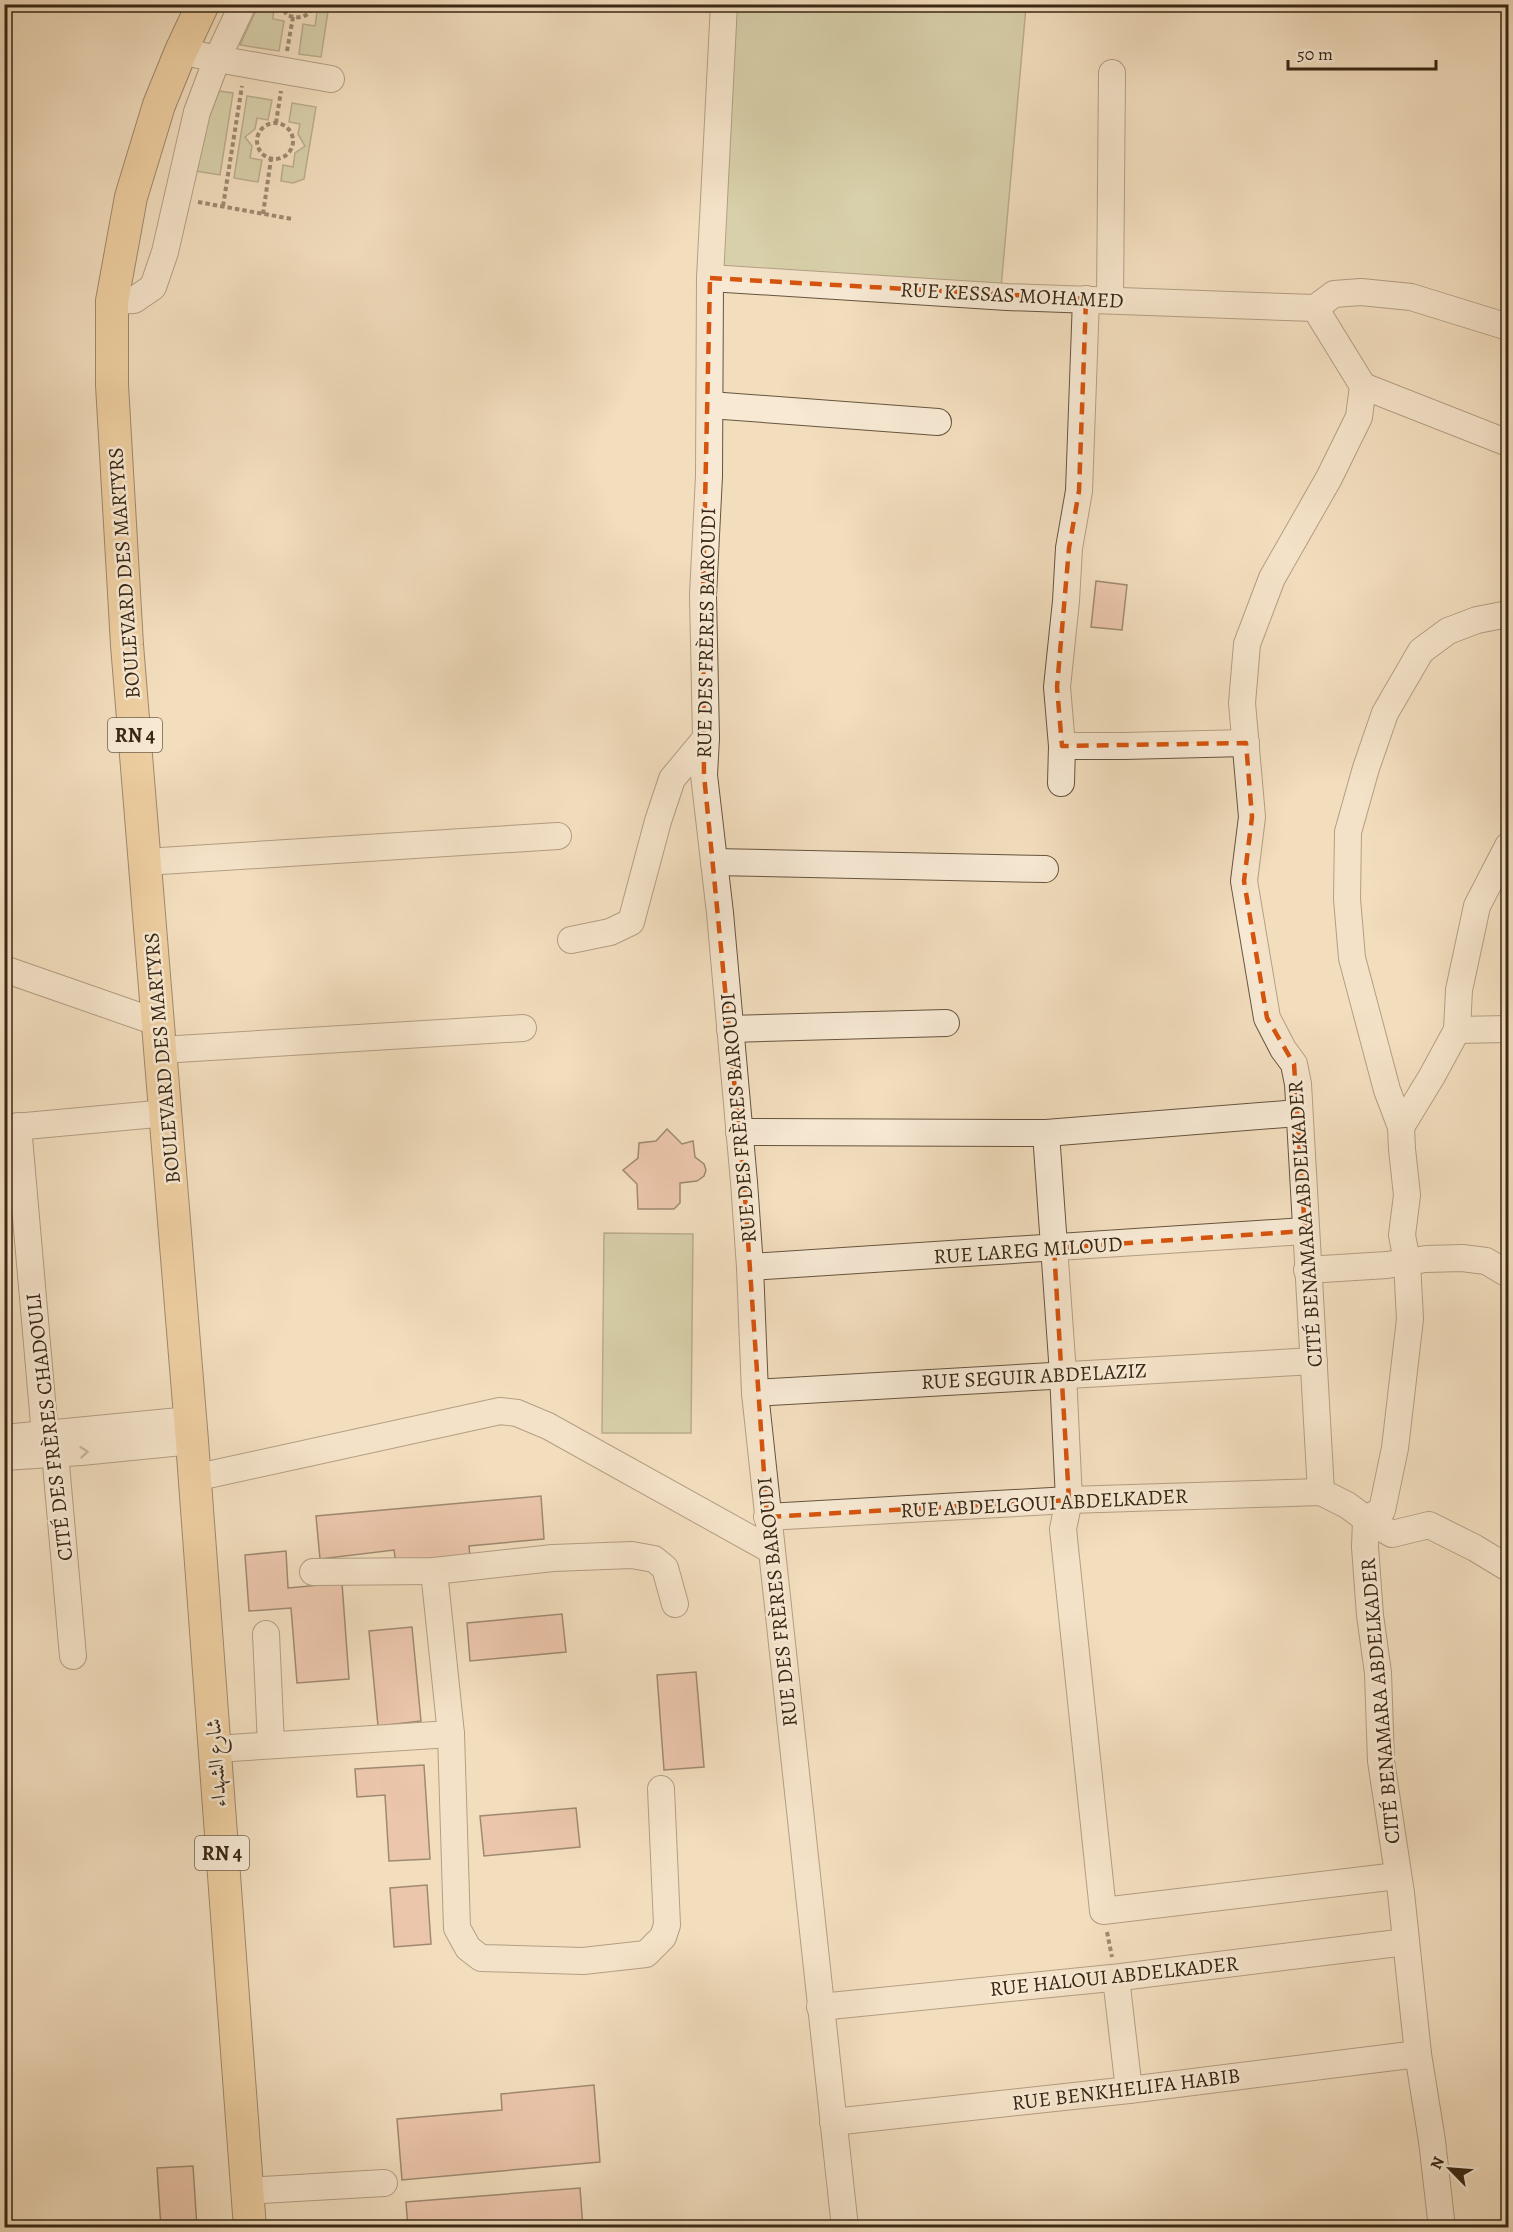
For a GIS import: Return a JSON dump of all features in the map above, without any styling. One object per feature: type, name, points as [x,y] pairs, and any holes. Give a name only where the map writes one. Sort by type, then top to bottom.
[{"type":"main road","name":"BOULEVARD DES MARTYRS","points":[[194,1479],[127,633],[112,385],[112,301],[131,197],[159,105],[203,4]]},
{"type":"main road","name":"شارع الشهداء","points":[[194,1479],[250,2228]]},
{"type":"street","points":[[112,301],[134,300],[153,287],[165,252],[197,112],[217,60],[243,4]]},
{"type":"street","name":"RUE DES FRÈRES BAROUDI","points":[[724,4],[710,278],[709,476],[703,595],[706,738],[704,775],[739,1132],[750,1267],[755,1393],[767,1517],[845,2228]]},
{"type":"street","points":[[181,51],[217,60],[331,79]]},
{"type":"street","points":[[1061,783],[1062,746],[1057,687],[1069,548],[1079,491],[1098,300],[1112,74]]},
{"type":"street","name":"RUE KESSAS MOHAMED","points":[[710,278],[1007,297],[1315,308]]},
{"type":"street","points":[[1509,327],[1411,297],[1361,292],[1334,294],[1315,308],[1362,386],[1509,443]]},
{"type":"street","name":"CITÉ BENAMARA ABDELKADER","points":[[1321,1492],[1298,1084],[1294,1064],[1283,1049],[1267,1018],[1244,881],[1252,817],[1242,703],[1247,644],[1272,578],[1329,478],[1359,417],[1362,386]]},
{"type":"street","points":[[710,405],[938,422]]},
{"type":"street","points":[[1366,1519],[1382,1510],[1395,1448],[1410,1319],[1407,1262],[1402,1235],[1407,1195],[1401,1127],[1387,1090],[1352,958],[1347,899],[1348,832],[1366,768],[1385,713],[1421,651],[1448,631],[1477,620],[1509,614]]},
{"type":"street","points":[[571,940],[610,932],[631,921],[658,820],[672,780],[706,738]]},
{"type":"street","points":[[1062,746],[1246,743]]},
{"type":"street","points":[[146,862],[558,836]]},
{"type":"street","points":[[1401,1127],[1457,1030],[1459,990],[1477,906],[1509,846]]},
{"type":"street","points":[[714,862],[1044,869]]},
{"type":"street","points":[[4,969],[160,1037],[523,1028]]},
{"type":"street","points":[[730,1029],[946,1023]]},
{"type":"street","points":[[1457,1030],[1509,1029]]},
{"type":"street","name":"CITÉ DES FRÈRES CHADOULI","points":[[73,1656],[50,1444],[11,1127],[166,1113]]},
{"type":"street","points":[[739,1132],[1046,1133],[1298,1113]]},
{"type":"street","points":[[1046,1133],[1063,1374],[1069,1500],[1064,1529],[1102,1911],[1397,1876]]},
{"type":"street","name":"RUE LAREG MILOUD","points":[[750,1267],[1305,1231]]},
{"type":"street","points":[[1307,1270],[1407,1262],[1426,1258],[1462,1258],[1486,1261],[1509,1274]]},
{"type":"street","name":"RUE SEGUIR ABDELAZIZ","points":[[755,1393],[1314,1361]]},
{"type":"street","points":[[194,1479],[500,1412],[517,1413],[548,1426],[771,1550]]},
{"type":"street","points":[[4,1457],[50,1444],[191,1430]]},
{"type":"street","points":[[4,1438],[50,1444]]},
{"type":"street","points":[[1321,1492],[1347,1505],[1392,1534],[1429,1526],[1475,1548],[1509,1568]]},
{"type":"street","name":"RUE ABDELGOUI ABDELKADER","points":[[767,1517],[1069,1500],[1321,1492]]},
{"type":"street","name":"CITÉ BENAMARA ABDELKADER","points":[[1366,1519],[1365,1546],[1370,1615],[1378,1673],[1381,1761],[1442,2228]]},
{"type":"street","points":[[313,1572],[434,1571],[553,1558],[632,1555],[654,1559],[665,1568],[675,1604]]},
{"type":"street","points":[[434,1571],[450,1734],[457,1928],[468,1948],[481,1958],[583,1961],[646,1954],[663,1937],[667,1925],[661,1789]]},
{"type":"street","points":[[266,1634],[271,1745]]},
{"type":"street","points":[[215,1749],[450,1734]]},
{"type":"street","name":"RUE HALOUI ABDELKADER","points":[[820,2007],[1116,1978],[1406,1942]]},
{"type":"street","points":[[1116,1978],[1129,2090]]},
{"type":"street","name":"RUE BENKHELIFA HABIB","points":[[833,2122],[1129,2090],[1418,2054]]},
{"type":"street","points":[[247,2191],[384,2183]]},
{"type":"path","points":[[280,4],[283,11],[292,17],[304,17],[313,9],[314,4]]},
{"type":"path","points":[[276,123],[292,17]]},
{"type":"path","points":[[223,206],[246,64]]},
{"type":"path","points":[[276,123],[291,132],[293,144],[283,158],[271,159],[258,148],[258,137],[264,126],[276,123]]},
{"type":"path","points":[[263,214],[271,159]]},
{"type":"path","points":[[176,198],[292,219]]},
{"type":"path","points":[[1102,1911],[1116,1978]]},
{"type":"highlighted area","points":[[710,278],[1086,299],[1079,491],[1069,548],[1057,687],[1062,746],[1246,743],[1252,817],[1244,881],[1267,1018],[1294,1064],[1305,1231],[1054,1248],[1069,1500],[767,1517],[744,1182],[704,775],[703,595]]},
{"type":"green space","points":[[259,4],[274,5],[273,19],[284,21],[279,51],[240,45]]},
{"type":"green space","points":[[996,4],[1026,7],[1001,288],[719,271],[735,5]]},
{"type":"green space","points":[[329,5],[321,57],[299,54],[303,24],[315,26],[317,12]]},
{"type":"green space","points":[[219,91],[233,93],[220,175],[195,171],[201,134]]},
{"type":"green space","points":[[247,96],[272,100],[268,120],[257,118],[255,129],[245,137],[252,146],[250,158],[262,160],[258,182],[234,178]]},
{"type":"green space","points":[[292,103],[316,107],[304,179],[293,183],[281,181],[283,165],[293,167],[295,153],[305,146],[298,134],[300,124],[289,122]]},
{"type":"green space","points":[[604,1233],[693,1234],[691,1433],[602,1433]]},
{"type":"building","points":[[1096,581],[1127,585],[1122,630],[1091,627]]},
{"type":"building","points":[[667,1129],[682,1144],[693,1141],[695,1157],[704,1164],[706,1170],[704,1176],[697,1181],[680,1183],[680,1203],[674,1209],[638,1209],[637,1184],[623,1170],[638,1158],[639,1143],[656,1141]]},
{"type":"building","points":[[541,1496],[544,1539],[469,1546],[470,1557],[396,1564],[394,1550],[320,1559],[316,1516]]},
{"type":"building","points":[[286,1551],[288,1588],[342,1583],[349,1679],[297,1683],[291,1608],[249,1611],[245,1555]]},
{"type":"building","points":[[562,1614],[566,1652],[470,1661],[467,1623]]},
{"type":"building","points":[[412,1627],[421,1721],[378,1726],[369,1631]]},
{"type":"building","points":[[696,1672],[704,1767],[664,1770],[657,1675]]},
{"type":"building","points":[[424,1765],[430,1859],[389,1861],[385,1795],[357,1797],[355,1769]]},
{"type":"building","points":[[576,1808],[580,1847],[484,1856],[480,1816]]},
{"type":"building","points":[[427,1885],[431,1944],[394,1947],[390,1888]]},
{"type":"building","points":[[594,2085],[600,2162],[402,2180],[397,2119],[502,2110],[501,2094]]},
{"type":"building","points":[[193,2166],[197,2228],[161,2228],[157,2168]]},
{"type":"building","points":[[580,2188],[583,2228],[408,2228],[406,2202]]}]
